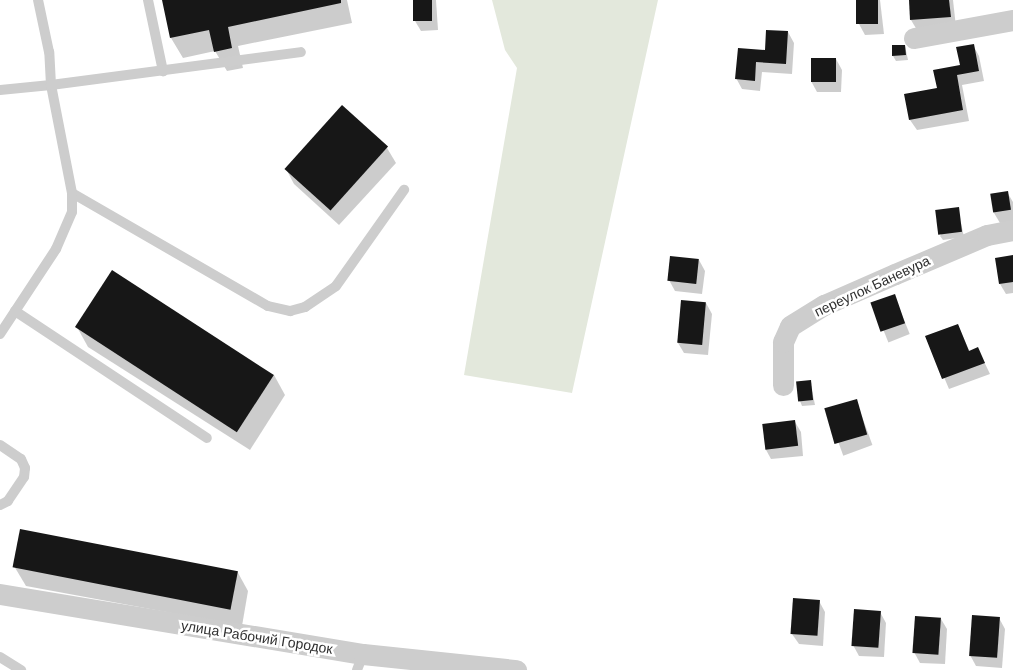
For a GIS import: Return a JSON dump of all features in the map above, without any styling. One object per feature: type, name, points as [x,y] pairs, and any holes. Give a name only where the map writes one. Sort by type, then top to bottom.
[{"type":"street","points":[[914,38],[1013,20]]},
{"type":"street","name":"переулок Баневура","points":[[783,385],[782,342],[790,326],[824,305],[895,274],[987,235],[1013,230]]},
{"type":"street","name":"улица Рабочий Городок","points":[[0,594],[360,662],[514,670]]},
{"type":"lane","points":[[0,334],[65,232],[72,212],[72,193],[51,85],[49,52],[38,0]]},
{"type":"lane","points":[[148,0],[163,71]]},
{"type":"lane","points":[[0,90],[163,71],[301,52]]},
{"type":"lane","points":[[72,193],[268,306],[290,311],[305,307],[336,286],[404,190]]},
{"type":"lane","points":[[15,311],[207,438]]},
{"type":"lane","points":[[0,445],[21,459],[25,468],[24,477],[8,501],[0,505]]},
{"type":"lane","points":[[0,657],[21,670]]},
{"type":"shaded area","points":[[492,0],[658,0],[572,393],[464,375],[517,68],[505,50]]},
{"type":"building","points":[[162,0],[341,0],[341,3],[228,27],[232,48],[214,52],[209,30],[170,38]]},
{"type":"building","points":[[413,0],[432,0],[432,21],[413,21]]},
{"type":"building","points":[[856,0],[878,0],[878,24],[856,24]]},
{"type":"building","points":[[909,0],[949,0],[951,17],[910,20]]},
{"type":"building","points":[[766,30],[788,31],[786,64],[756,62],[755,81],[735,79],[738,48],[765,50]]},
{"type":"building","points":[[974,44],[979,71],[957,75],[963,110],[909,120],[904,94],[937,88],[933,70],[960,65],[956,47]]},
{"type":"building","points":[[892,45],[905,45],[906,55],[892,56]]},
{"type":"building","points":[[811,58],[836,58],[836,82],[811,82]]},
{"type":"building","points":[[342,105],[388,146],[331,210],[284,169]]},
{"type":"building","points":[[1008,191],[1011,210],[993,213],[990,194]]},
{"type":"building","points":[[959,207],[962,232],[938,235],[935,210]]},
{"type":"building","points":[[1013,255],[1013,282],[999,284],[995,258]]},
{"type":"building","points":[[670,256],[699,259],[696,284],[667,281]]},
{"type":"building","points":[[112,270],[274,375],[237,432],[75,327]]},
{"type":"building","points":[[895,294],[905,323],[881,332],[870,302]]},
{"type":"building","points":[[681,300],[706,302],[702,345],[677,343]]},
{"type":"building","points":[[958,324],[969,351],[978,347],[985,363],[942,379],[925,336]]},
{"type":"building","points":[[811,380],[813,400],[798,401],[796,382]]},
{"type":"building","points":[[857,399],[867,435],[835,444],[824,408]]},
{"type":"building","points":[[795,420],[798,446],[765,450],[762,424]]},
{"type":"building","points":[[20,529],[238,571],[230,610],[13,567]]},
{"type":"building","points":[[793,598],[820,600],[817,636],[790,634]]},
{"type":"building","points":[[854,609],[881,611],[878,648],[851,646]]},
{"type":"building","points":[[972,615],[1000,617],[997,658],[969,656]]},
{"type":"building","points":[[915,616],[941,618],[938,655],[912,653]]}]
